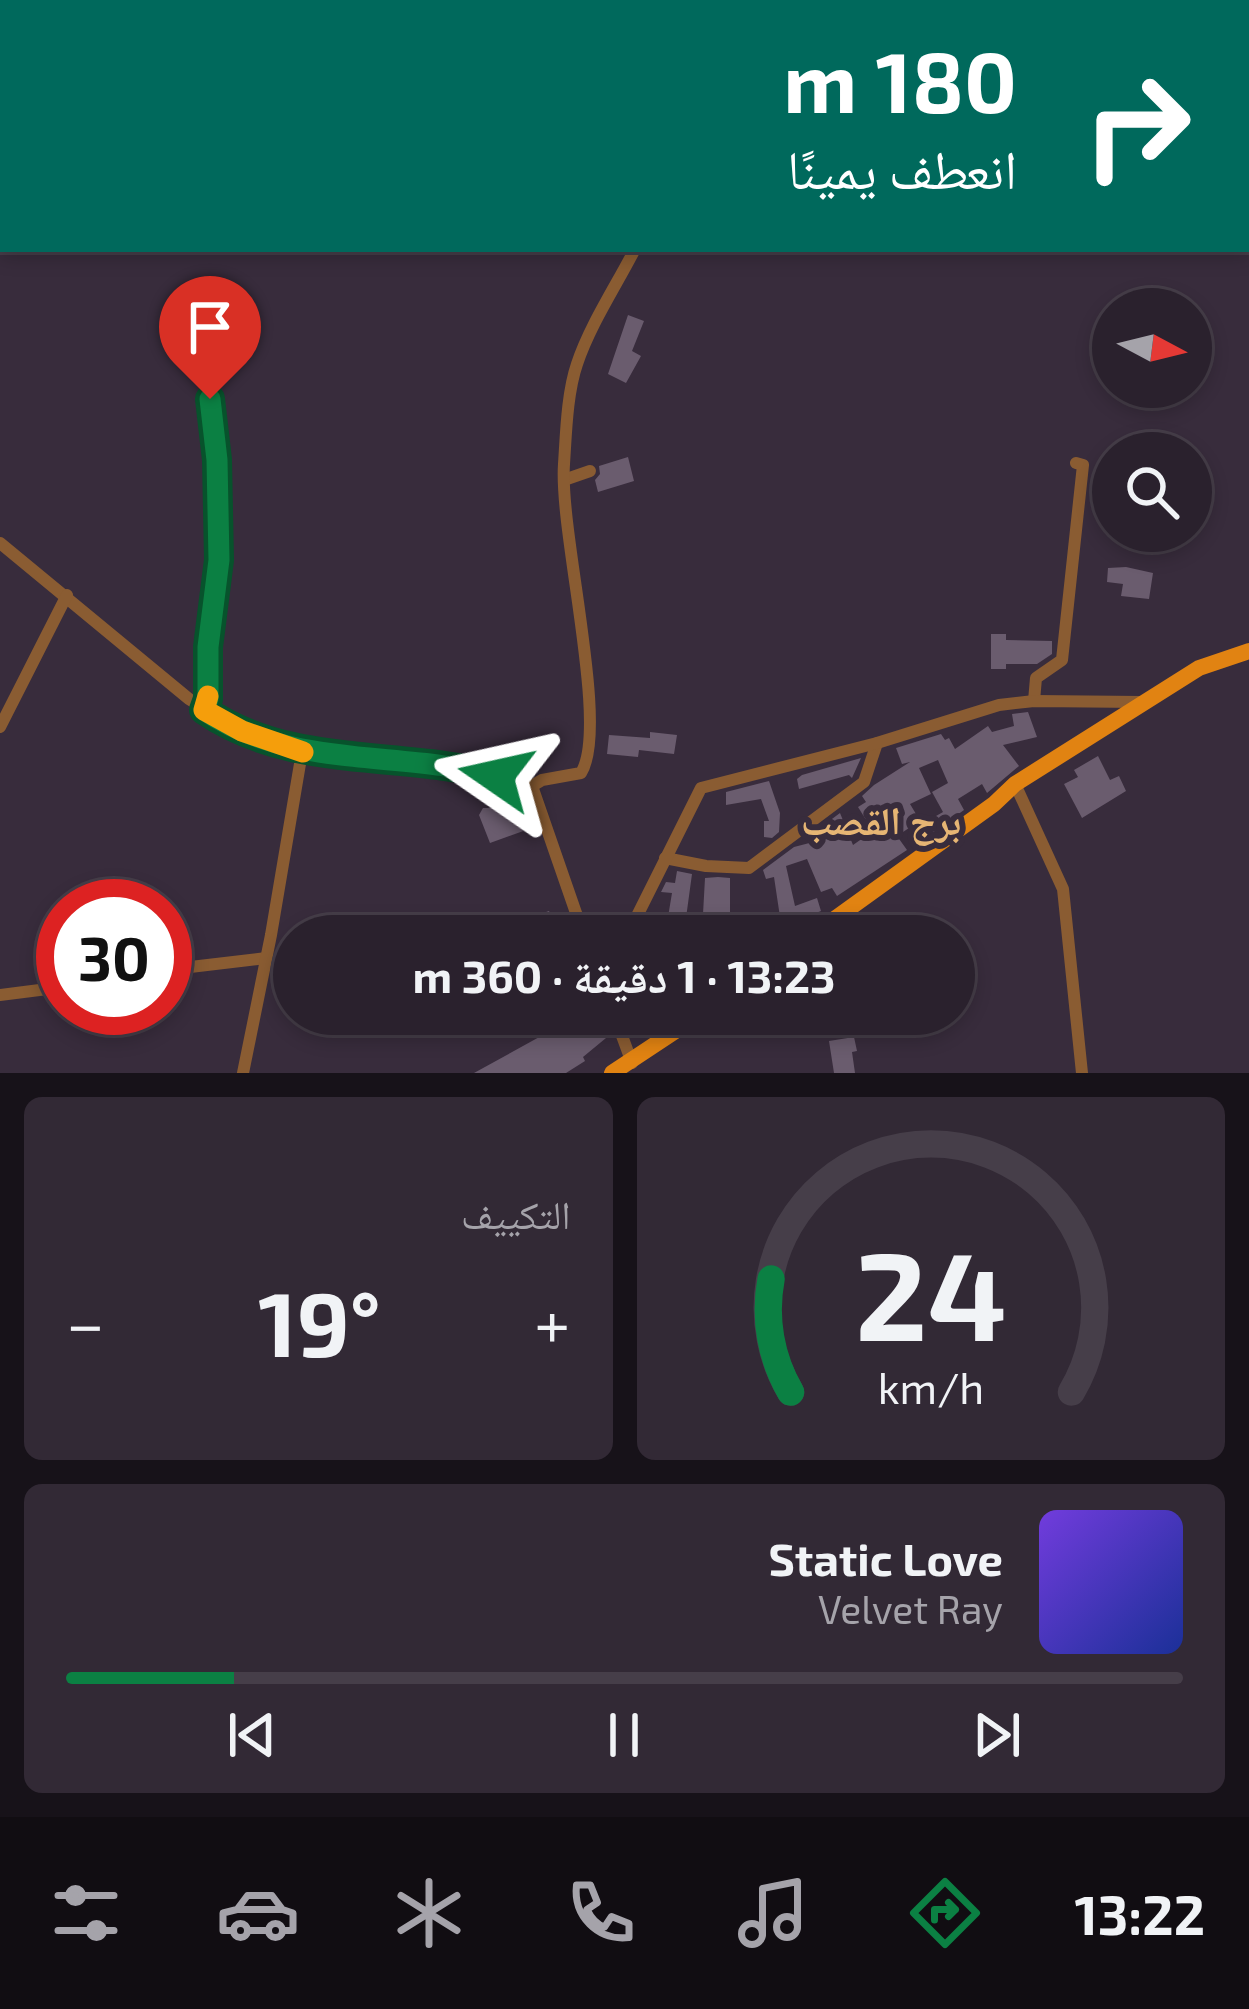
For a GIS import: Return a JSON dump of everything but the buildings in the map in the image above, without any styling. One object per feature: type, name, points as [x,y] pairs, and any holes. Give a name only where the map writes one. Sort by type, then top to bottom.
[{"type":"main road","points":[[840,915],[1015,784],[1142,702],[1202,667],[1249,651]]},
{"type":"main road","points":[[612,1073],[628,1068],[673,1035]]},
{"type":"street","points":[[0,542],[204,710],[242,731],[302,752],[461,766],[532,786],[580,773],[591,730],[566,533],[564,480],[576,365],[633,252]]},
{"type":"street","points":[[204,710],[219,560],[210,399]]},
{"type":"street","points":[[1034,700],[1036,678],[1062,660],[1083,465],[1076,463]]},
{"type":"street","points":[[564,480],[590,471]]},
{"type":"street","points":[[0,727],[67,595]]},
{"type":"street","points":[[637,915],[700,788],[877,743],[999,705],[1034,700],[1142,702]]},
{"type":"street","points":[[665,858],[748,868],[864,782],[877,743]]},
{"type":"street","points":[[243,1073],[302,752]]},
{"type":"street","points":[[1015,784],[1063,889],[1082,1073]]},
{"type":"street","points":[[532,786],[577,915]]},
{"type":"street","points":[[192,967],[266,958]]},
{"type":"street","points":[[0,995],[36,990]]},
{"type":"street","points":[[619,1035],[628,1068]]},
{"type":"slow traffic","points":[[208,696],[204,710],[217,719],[303,752]]},
{"type":"district","name":"برج القصب","points":[[881,819]]},
{"type":"route","points":[[210,399],[219,560],[204,710],[242,731],[302,752],[461,766],[496,776]]}]
